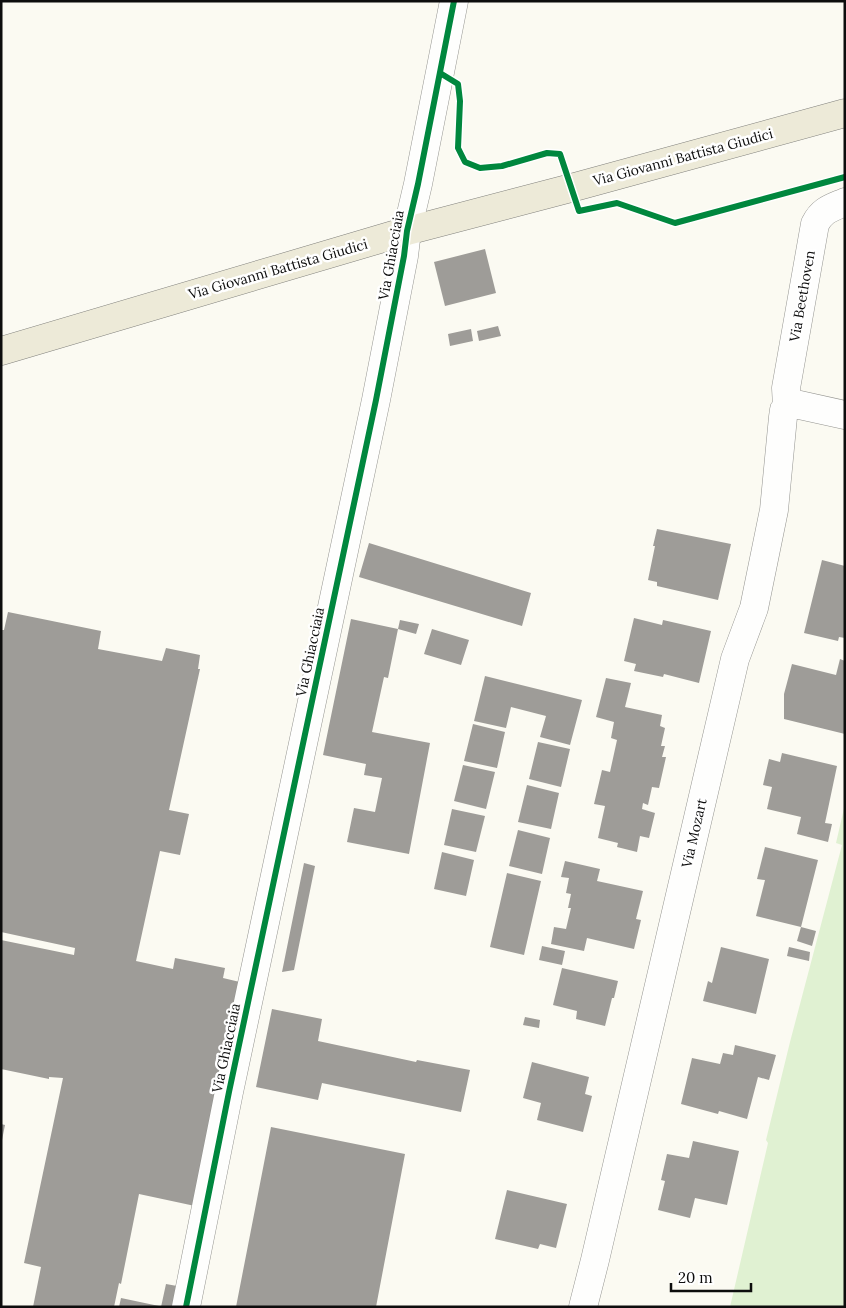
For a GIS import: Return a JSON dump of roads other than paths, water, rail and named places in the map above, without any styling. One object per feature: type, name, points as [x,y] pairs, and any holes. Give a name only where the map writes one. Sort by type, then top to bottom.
[{"type":"main road","name":"Via Giovanni Battista Giudici","points":[[1,351],[407,231],[571,188],[845,112]]},
{"type":"street","name":"Via Ghiacciaia","points":[[186,1307],[229,1092],[374,410],[404,256],[407,231],[454,1]]},
{"type":"street","name":"Via Beethoven","points":[[787,407],[786,388],[815,224],[819,216],[845,202]]},
{"type":"street","points":[[787,407],[795,404],[845,415]]},
{"type":"street","name":"Via Mozart","points":[[583,1307],[722,712],[735,659],[754,608],[774,510],[782,417],[787,407]]},
{"type":"street","name":"Via Mozart","points":[[595,1260],[595,1307]]}]
